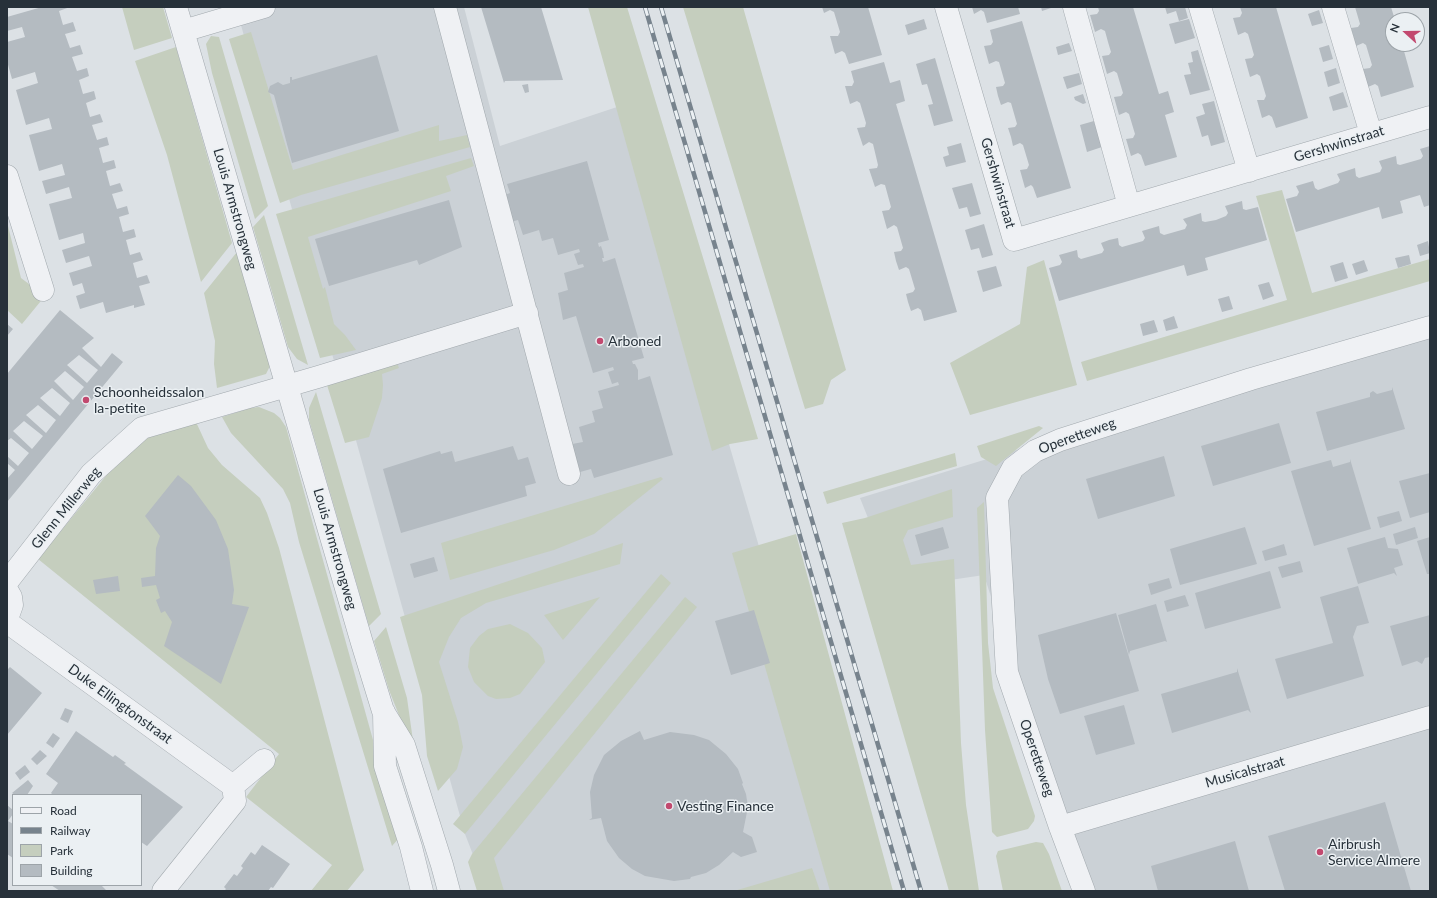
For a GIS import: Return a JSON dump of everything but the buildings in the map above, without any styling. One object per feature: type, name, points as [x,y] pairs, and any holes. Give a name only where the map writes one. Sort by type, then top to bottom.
[{"type":"street","name":"Louis Armstrongweg","points":[[176,7],[384,711],[404,745],[449,891]]},
{"type":"street","points":[[183,31],[264,7]]},
{"type":"street","points":[[445,7],[569,474]]},
{"type":"street","name":"Gershwinstraat","points":[[946,7],[1014,240],[1430,117]]},
{"type":"street","points":[[1074,7],[1129,206]]},
{"type":"street","points":[[1200,7],[1249,171]]},
{"type":"street","points":[[1333,7],[1371,134]]},
{"type":"street","points":[[7,176],[43,290]]},
{"type":"street","points":[[288,386],[526,313]]},
{"type":"street","name":"Operetteweg","points":[[1084,891],[1060,827],[1007,672],[997,498],[1013,468],[1035,450],[1060,440],[1251,379],[1430,327]]},
{"type":"street","name":"Glenn Millerweg","points":[[7,582],[91,474],[142,428],[288,386]]},
{"type":"street","points":[[7,590],[11,597],[12,605],[7,619]]},
{"type":"street","name":"Duke Ellingtonstraat","points":[[7,622],[233,786]]},
{"type":"street","name":"Louis Armstrongweg","points":[[384,711],[385,766],[411,847],[422,891]]},
{"type":"street","name":"Musicalstraat","points":[[1060,827],[1430,717]]},
{"type":"street","points":[[163,891],[235,801],[233,786],[264,760]]},
{"type":"shaded area","points":[[236,7],[464,7],[500,146],[629,103],[860,891],[487,891],[465,834]]},
{"type":"shaded area","points":[[1430,323],[1430,891],[1085,891],[984,575],[896,588],[860,498]]},
{"type":"green space","points":[[122,7],[163,7],[172,38],[134,50]]},
{"type":"green space","points":[[588,7],[627,7],[758,439],[730,444],[712,451]]},
{"type":"green space","points":[[683,7],[743,7],[846,370],[831,380],[823,404],[805,409]]},
{"type":"green space","points":[[251,32],[293,170],[439,125],[439,141],[467,135],[470,147],[301,195],[280,203],[229,39]]},
{"type":"green space","points":[[211,36],[219,37],[268,206],[255,219],[212,73],[206,44]]},
{"type":"green space","points":[[176,47],[232,243],[201,282],[167,155],[135,61]]},
{"type":"green space","points":[[471,158],[474,166],[446,176],[451,191],[308,237],[323,289],[325,287],[334,324],[345,335],[356,350],[320,358],[276,214]]},
{"type":"green space","points":[[1282,190],[1312,293],[1430,259],[1430,281],[1087,381],[1081,362],[1287,300],[1256,196]]},
{"type":"green space","points":[[264,215],[308,365],[297,359],[288,347],[253,227]]},
{"type":"green space","points":[[7,222],[21,278],[45,296],[22,324],[7,310]]},
{"type":"green space","points":[[237,252],[270,366],[266,374],[217,388],[214,364],[215,341],[204,293]]},
{"type":"green space","points":[[1044,260],[1077,385],[970,415],[950,363],[1020,324],[1027,267]]},
{"type":"green space","points":[[397,363],[399,368],[382,374],[382,398],[369,437],[345,443],[327,385]]},
{"type":"green space","points":[[316,392],[381,614],[369,626],[309,420],[309,408]]},
{"type":"green space","points":[[259,407],[274,413],[280,418],[286,427],[400,837],[392,846],[299,542],[290,503],[283,489],[231,433],[222,417],[250,408]]},
{"type":"green space","points":[[196,422],[208,448],[222,465],[260,498],[267,513],[279,548],[364,870],[347,891],[311,891],[332,865],[246,797],[279,754],[38,559],[114,466],[134,445],[150,436]]},
{"type":"green space","points":[[1039,426],[1043,428],[996,466],[981,457],[977,446]]},
{"type":"green space","points":[[955,453],[957,466],[827,504],[823,492]]},
{"type":"green space","points":[[661,477],[663,479],[594,534],[554,550],[450,580],[441,543]]},
{"type":"green space","points":[[952,489],[953,517],[908,530],[903,540],[911,565],[954,559],[961,743],[966,805],[979,891],[949,891],[842,523],[865,518]]},
{"type":"green space","points":[[984,502],[988,643],[993,688],[1035,816],[1034,821],[1028,829],[997,837],[992,832],[985,730],[977,508]]},
{"type":"green space","points":[[796,534],[893,891],[830,891],[732,553]]},
{"type":"green space","points":[[623,543],[620,564],[486,603],[461,618],[449,637],[439,662],[458,722],[463,747],[457,769],[438,791],[427,756],[422,695],[400,617]]},
{"type":"green space","points":[[661,574],[671,583],[465,834],[453,824]]},
{"type":"green space","points":[[600,597],[563,640],[544,615]]},
{"type":"green space","points":[[685,597],[697,607],[494,858],[504,891],[477,891],[468,862],[472,854]]},
{"type":"green space","points":[[510,624],[528,633],[542,648],[545,662],[520,694],[510,698],[496,699],[488,696],[474,682],[468,667],[470,648],[479,636],[488,629]]},
{"type":"green space","points":[[386,627],[407,698],[414,748],[412,748],[389,690],[374,641]]},
{"type":"green space","points":[[1036,842],[1043,843],[1049,854],[1062,891],[1003,891],[996,856],[998,851]]},
{"type":"green space","points":[[812,868],[820,891],[734,891]]},
{"type":"railway","points":[[645,7],[904,891]]},
{"type":"railway","points":[[661,7],[921,891]]},
{"type":"place","name":"Arboned","points":[[600,341]]},
{"type":"place","name":"Schoonheidssalon la-petite","points":[[86,400]]},
{"type":"place","name":"Vesting Finance","points":[[669,806]]},
{"type":"place","name":"Airbrush Service Almere","points":[[1320,852]]}]
